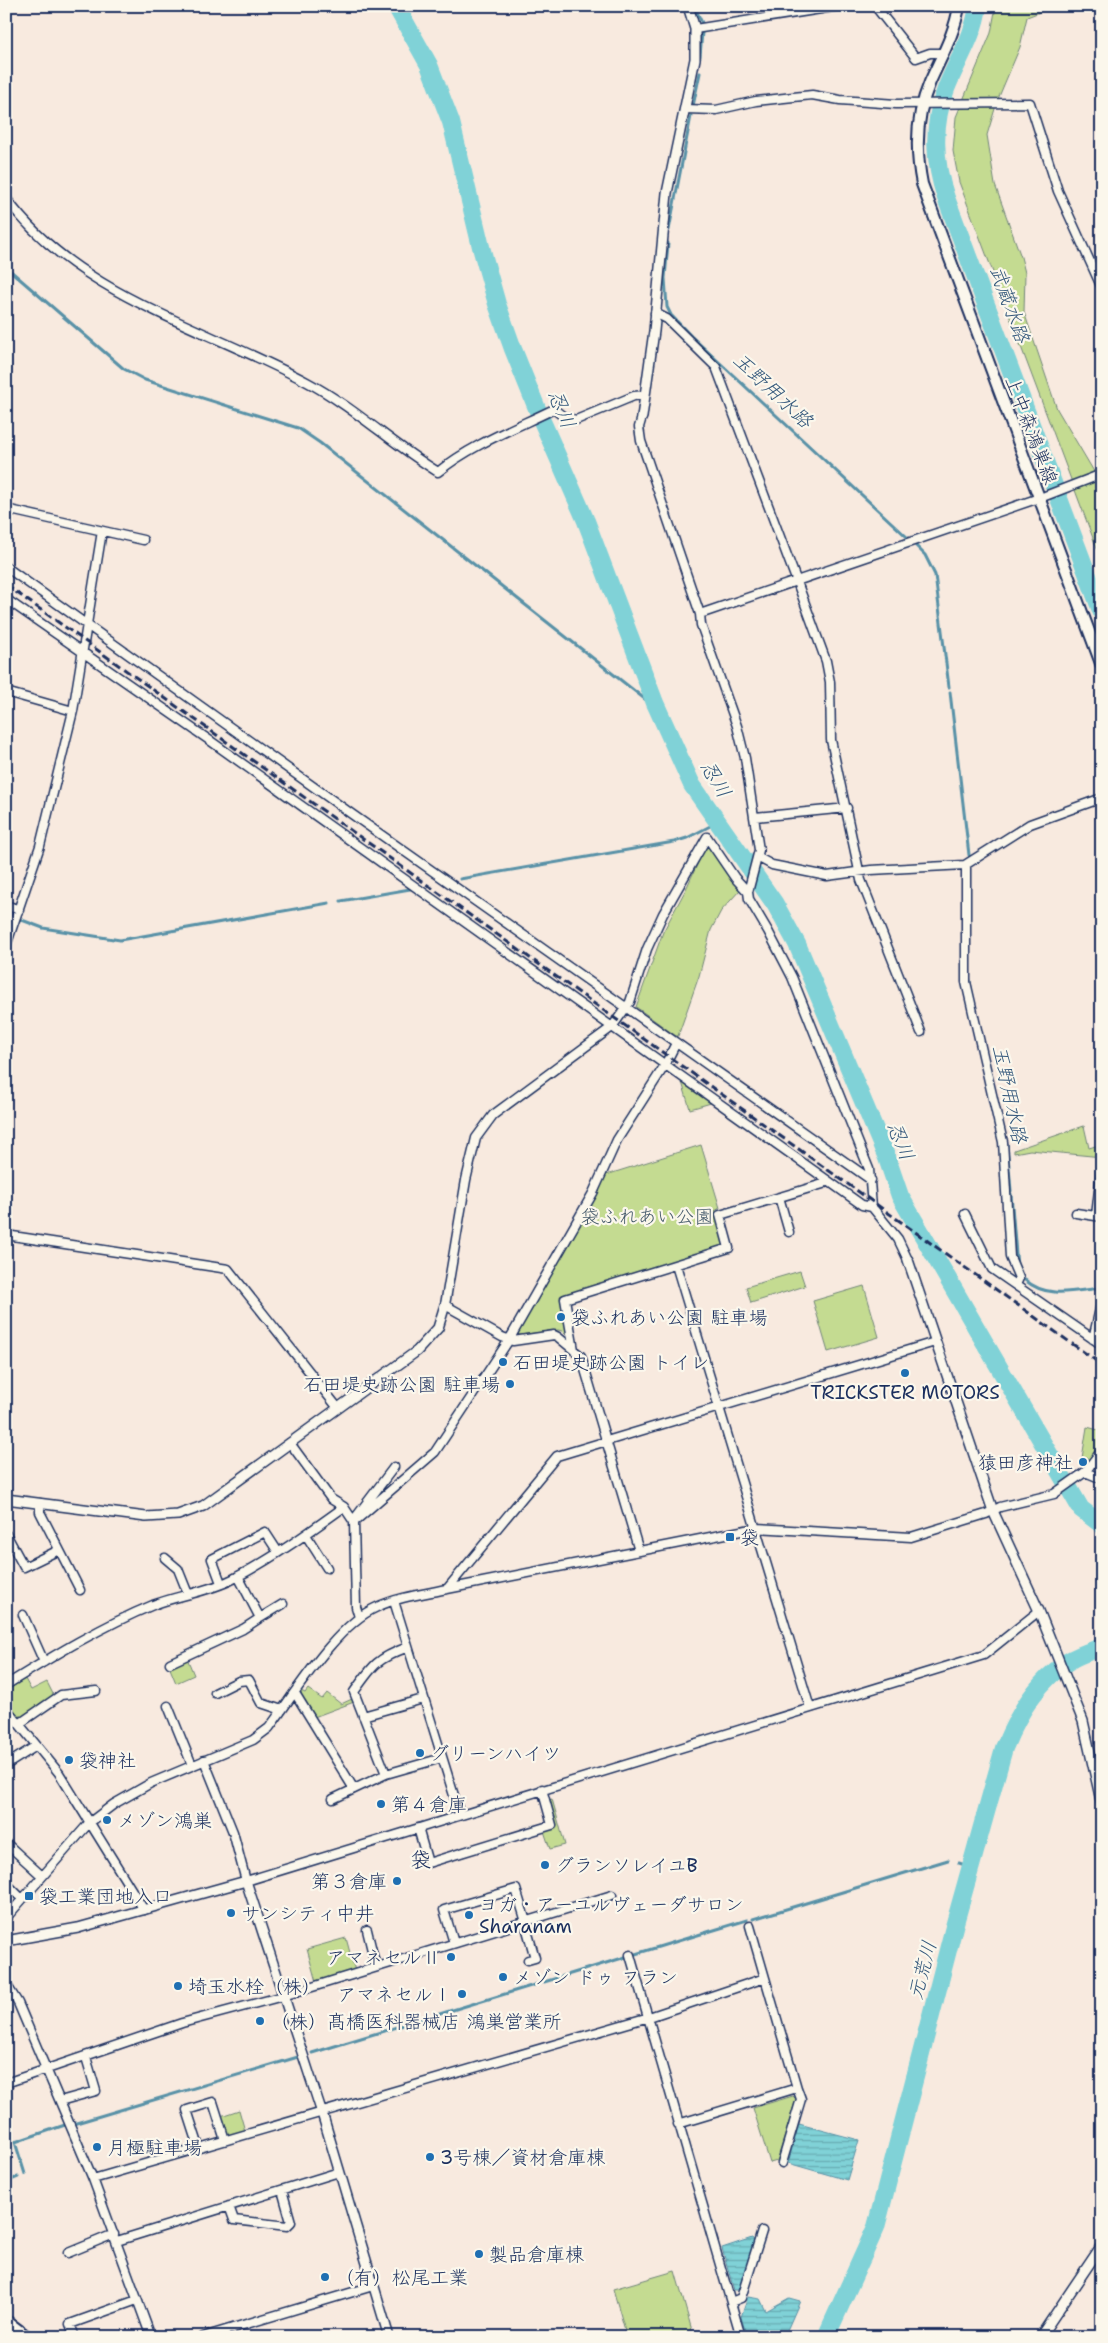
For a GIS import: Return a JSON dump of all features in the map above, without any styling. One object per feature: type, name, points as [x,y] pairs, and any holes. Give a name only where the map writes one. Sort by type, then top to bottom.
[{"type":"highway","points":[[6,2322],[26,2337]]},
{"type":"main road","name":"上中森鴻巣線","points":[[959,6],[951,38],[943,53],[917,141],[922,184],[1097,640],[1102,666]]},
{"type":"street","points":[[688,6],[695,29],[695,59],[667,192],[656,313],[646,395],[639,427],[641,441],[700,614],[701,625],[738,726],[755,817],[759,858],[749,890],[749,899],[792,977],[869,1169],[872,1207],[898,1239],[908,1260],[992,1511],[1039,1611],[1072,1691],[1088,1738],[1102,1805]]},
{"type":"street","points":[[695,29],[840,6]]},
{"type":"street","points":[[875,6],[916,58],[943,53]]},
{"type":"street","points":[[685,109],[716,110],[756,101],[812,95],[854,102],[896,104],[1030,104],[1058,191],[1102,288]]},
{"type":"street","points":[[6,198],[24,221],[52,247],[118,293],[269,362],[308,383],[344,404],[438,472],[453,460],[502,433],[552,410],[555,410],[564,417],[576,420],[634,396],[646,395]]},
{"type":"street","points":[[656,313],[667,319],[716,367],[797,582],[826,661],[830,682],[830,730],[859,872],[921,1032]]},
{"type":"street","points":[[700,614],[1043,497],[1102,474]]},
{"type":"street","points":[[6,509],[143,540]]},
{"type":"street","points":[[6,946],[40,846],[73,711],[102,531]]},
{"type":"street","points":[[6,567],[353,815],[871,1180]]},
{"type":"street","points":[[6,599],[83,650],[862,1205],[872,1207]]},
{"type":"street","points":[[6,692],[73,711]]},
{"type":"street","points":[[759,858],[772,865],[822,876],[965,865],[1030,824],[1102,798]]},
{"type":"street","points":[[755,817],[847,808]]},
{"type":"street","points":[[6,1499],[146,1517],[178,1515],[203,1506],[417,1351],[438,1328],[446,1305],[466,1180],[476,1138],[493,1115],[612,1027],[627,1008],[647,950],[663,914],[707,838],[735,878],[749,890]]},
{"type":"street","points":[[965,865],[966,982],[1003,1142],[1010,1257],[1018,1278],[1016,1285]]},
{"type":"street","points":[[6,905],[18,910]]},
{"type":"street","points":[[354,1521],[435,1452],[509,1340],[593,1193],[617,1140],[665,1065],[676,1043]]},
{"type":"street","points":[[1076,1213],[1099,1217],[1102,1172]]},
{"type":"street","points":[[574,1350],[573,1338],[564,1304],[565,1299],[729,1248],[720,1215],[823,1184],[827,1180]]},
{"type":"street","points":[[779,1197],[789,1232]]},
{"type":"street","points":[[965,1214],[992,1269],[1102,1345]]},
{"type":"street","points":[[6,1235],[228,1269],[338,1408]]},
{"type":"street","points":[[676,1265],[810,1708]]},
{"type":"street","points":[[1093,1339],[1102,1300]]},
{"type":"street","points":[[446,1305],[509,1340],[554,1335],[581,1356],[639,1551]]},
{"type":"street","points":[[446,1589],[556,1456],[935,1342]]},
{"type":"street","points":[[290,1443],[331,1499],[344,1507],[354,1521],[356,1607],[359,1616]]},
{"type":"street","points":[[6,1918],[89,1823],[114,1804],[151,1783],[253,1740],[269,1728],[336,1638],[359,1616],[378,1606],[446,1589],[756,1528],[911,1537],[1000,1507],[1054,1494],[1085,1472],[1102,1450]]},
{"type":"street","points":[[354,1521],[394,1467]]},
{"type":"street","points":[[1085,1472],[1102,1479]]},
{"type":"street","points":[[40,1503],[40,1512],[80,1590]]},
{"type":"street","points":[[6,1685],[44,1662],[132,1615],[154,1605],[238,1576],[306,1535],[344,1507]]},
{"type":"street","points":[[221,1583],[212,1559],[265,1532],[278,1552]]},
{"type":"street","points":[[6,1534],[24,1567],[59,1550]]},
{"type":"street","points":[[306,1535],[327,1568]]},
{"type":"street","points":[[164,1558],[178,1569],[188,1594]]},
{"type":"street","points":[[238,1576],[260,1618]]},
{"type":"street","points":[[394,1601],[460,1815]]},
{"type":"street","points":[[170,1663],[244,1629],[283,1604]]},
{"type":"street","points":[[6,1941],[78,1928],[144,1910],[984,1655],[1039,1611]]},
{"type":"street","points":[[23,1615],[44,1662]]},
{"type":"street","points":[[386,1774],[354,1692],[370,1669],[383,1656],[408,1647]]},
{"type":"street","points":[[215,1693],[239,1681],[249,1680],[261,1703],[282,1710]]},
{"type":"street","points":[[18,1724],[61,1695],[96,1691]]},
{"type":"street","points":[[295,1693],[354,1789]]},
{"type":"street","points":[[363,1716],[423,1699]]},
{"type":"street","points":[[168,1706],[192,1765]]},
{"type":"street","points":[[6,1708],[59,1773],[144,1910]]},
{"type":"street","points":[[6,1765],[36,1746]]},
{"type":"street","points":[[333,1800],[386,1774],[442,1758]]},
{"type":"street","points":[[204,1760],[233,1832],[246,1880],[322,2113],[389,2337]]},
{"type":"street","points":[[418,1828],[428,1863],[552,1825],[542,1789]]},
{"type":"street","points":[[6,1843],[42,1876]]},
{"type":"street","points":[[6,1883],[22,1899]]},
{"type":"street","points":[[454,1943],[444,1910],[516,1889],[535,1958]]},
{"type":"street","points":[[6,2083],[182,2023],[283,1996],[612,1896]]},
{"type":"street","points":[[750,1926],[801,2099],[782,2163]]},
{"type":"street","points":[[367,1930],[376,1967]]},
{"type":"street","points":[[630,1955],[741,2337]]},
{"type":"street","points":[[93,2179],[649,2017],[765,1978]]},
{"type":"street","points":[[6,1984],[18,2003],[93,2179],[151,2337]]},
{"type":"street","points":[[60,2101],[96,2091],[86,2057]]},
{"type":"street","points":[[678,2124],[797,2088]]},
{"type":"street","points":[[199,2148],[187,2110],[213,2102],[225,2140]]},
{"type":"street","points":[[68,2252],[339,2172]]},
{"type":"street","points":[[229,2206],[234,2220],[287,2226],[291,2222],[282,2190]]},
{"type":"street","points":[[731,2302],[741,2298],[762,2231]]},
{"type":"street","points":[[1040,2337],[1102,2246]]},
{"type":"street","points":[[203,2337],[373,2286]]},
{"type":"street","points":[[75,2337],[70,2324],[137,2300]]},
{"type":"green space","points":[[996,6],[1050,6],[1050,8],[1027,17],[1020,47],[998,99],[987,135],[995,185],[1025,273],[1024,312],[1057,409],[1099,480],[1102,479],[1102,562],[959,182],[953,151],[956,117],[991,33]]},
{"type":"green space","points":[[707,843],[740,890],[721,911],[711,930],[699,976],[678,1036],[676,1036],[636,1007],[663,932],[686,889]]},
{"type":"green space","points":[[682,1082],[711,1103],[690,1109]]},
{"type":"green space","points":[[1084,1126],[1089,1148],[1102,1144],[1102,1157],[1030,1150],[1014,1153],[1014,1150]]},
{"type":"green space","name":"袋ふれあい公園","points":[[701,1145],[720,1208],[715,1211],[726,1243],[724,1247],[560,1296],[571,1335],[569,1338],[563,1331],[558,1330],[513,1336],[603,1176]]},
{"type":"green space","points":[[800,1271],[805,1286],[751,1303],[746,1287]]},
{"type":"green space","points":[[864,1286],[879,1337],[828,1352],[813,1301]]},
{"type":"green space","points":[[1087,1427],[1102,1431],[1102,1443],[1089,1459],[1082,1458]]},
{"type":"green space","points":[[187,1658],[194,1675],[176,1683],[169,1666]]},
{"type":"green space","points":[[25,1679],[31,1690],[47,1682],[54,1696],[18,1719],[6,1702],[6,1691]]},
{"type":"green space","points":[[308,1689],[322,1699],[327,1693],[341,1704],[352,1699],[354,1702],[314,1717],[301,1697],[301,1691],[305,1693]]},
{"type":"green space","points":[[552,1799],[565,1845],[550,1849],[544,1831],[557,1828],[549,1800]]},
{"type":"green space","points":[[346,1938],[355,1971],[316,1982],[307,1949]]},
{"type":"green space","points":[[793,2096],[796,2099],[777,2161],[770,2163],[753,2108]]},
{"type":"green space","points":[[239,2110],[245,2131],[230,2135],[226,2133],[221,2116]]},
{"type":"green space","points":[[675,2271],[693,2334],[683,2337],[627,2337],[613,2289]]},
{"type":"water","points":[[799,2124],[859,2140],[847,2180],[788,2163]]},
{"type":"water","points":[[752,2238],[755,2242],[741,2290],[734,2290],[722,2248]]},
{"type":"water","points":[[748,2297],[760,2299],[766,2311],[789,2298],[800,2301],[784,2337],[747,2337],[741,2317]]},
{"type":"waterway","name":"忍川","points":[[396,6],[429,65],[451,122],[481,247],[497,304],[513,349],[586,521],[655,703],[692,785],[775,904],[797,944],[887,1158],[900,1196],[1081,1509],[1102,1525]]},
{"type":"waterway","name":"玉野用水路","points":[[694,6],[702,23]]},
{"type":"waterway","name":"武蔵水路","points":[[978,6],[973,28],[941,102],[936,144],[939,171],[946,198],[1102,613]]},
{"type":"waterway","name":"玉野用水路","points":[[700,57],[702,32]]},
{"type":"waterway","name":"玉野用水路","points":[[693,106],[700,73]]},
{"type":"waterway","name":"玉野用水路","points":[[669,230],[691,116]]},
{"type":"waterway","name":"玉野用水路","points":[[668,243],[665,278],[667,307],[671,315],[691,336],[907,537]]},
{"type":"waterway","points":[[6,267],[124,369],[145,380],[298,428],[320,443],[646,700],[655,703]]},
{"type":"waterway","name":"玉野用水路","points":[[916,546],[925,555],[935,575],[949,687]]},
{"type":"waterway","name":"玉野用水路","points":[[950,692],[969,855]]},
{"type":"waterway","points":[[460,879],[674,842],[687,838],[718,822]]},
{"type":"waterway","points":[[341,901],[410,889]]},
{"type":"waterway","points":[[6,914],[43,928],[120,940],[329,903]]},
{"type":"waterway","name":"玉野用水路","points":[[969,975],[972,994]]},
{"type":"waterway","name":"玉野用水路","points":[[1007,1144],[1011,1191]]},
{"type":"waterway","name":"玉野用水路","points":[[1011,1194],[1017,1266]]},
{"type":"waterway","name":"玉野用水路","points":[[1025,1280],[1033,1286],[1051,1292],[1070,1292],[1100,1288]]},
{"type":"waterway","name":"元荒川","points":[[826,2337],[876,2227],[955,1923],[1004,1748],[1022,1711],[1038,1688],[1058,1669],[1073,1659],[1102,1647]]},
{"type":"waterway","points":[[753,1919],[948,1860]]},
{"type":"waterway","points":[[959,1863],[971,1867]]},
{"type":"waterway","points":[[632,1955],[747,1920]]},
{"type":"waterway","points":[[312,2053],[629,1956]]},
{"type":"waterway","points":[[73,2124],[298,2057]]},
{"type":"waterway","points":[[25,2174],[15,2142],[65,2125]]},
{"type":"waterway","points":[[6,2182],[18,2177]]},
{"type":"railway","points":[[6,585],[1102,1365]]},
{"type":"place","name":"袋ふれあい公園 駐車場","points":[[561,1317]]},
{"type":"place","name":"石田堤史跡公園 トイレ","points":[[503,1362]]},
{"type":"place","name":"TRICKSTER MOTORS","points":[[905,1373]]},
{"type":"place","name":"石田堤史跡公園 駐車場","points":[[510,1384]]},
{"type":"place","name":"猿田彦神社","points":[[1083,1462]]},
{"type":"place","name":"袋","points":[[730,1537]]},
{"type":"place","name":"グリーンハイツ","points":[[420,1753]]},
{"type":"place","name":"袋神社","points":[[69,1760]]},
{"type":"place","name":"第４倉庫","points":[[381,1804]]},
{"type":"place","name":"メゾン鴻巣","points":[[107,1820]]},
{"type":"place","name":"グランソレイユB","points":[[545,1865]]},
{"type":"place","name":"第３倉庫","points":[[397,1881]]},
{"type":"place","name":"袋工業団地入口","points":[[29,1896]]},
{"type":"place","name":"サンシティ中井","points":[[231,1913]]},
{"type":"place","name":"ヨガ・アーユルヴェーダサロン Sharanam","points":[[469,1915]]},
{"type":"place","name":"アマネセルⅡ","points":[[451,1957]]},
{"type":"place","name":"メゾン ドゥ フラン","points":[[503,1977]]},
{"type":"place","name":"埼玉水栓（株）","points":[[178,1986]]},
{"type":"place","name":"アマネセルⅠ","points":[[462,1994]]},
{"type":"place","name":"（株）髙橋医科器械店 鴻巣営業所","points":[[260,2021]]},
{"type":"place","name":"月極駐車場","points":[[97,2147]]},
{"type":"place","name":"3号棟／資材倉庫棟","points":[[430,2157]]},
{"type":"place","name":"製品倉庫棟","points":[[479,2254]]},
{"type":"place","name":"（有）松尾工業","points":[[325,2277]]},
{"type":"district","name":"袋","points":[[421,1860]]}]
